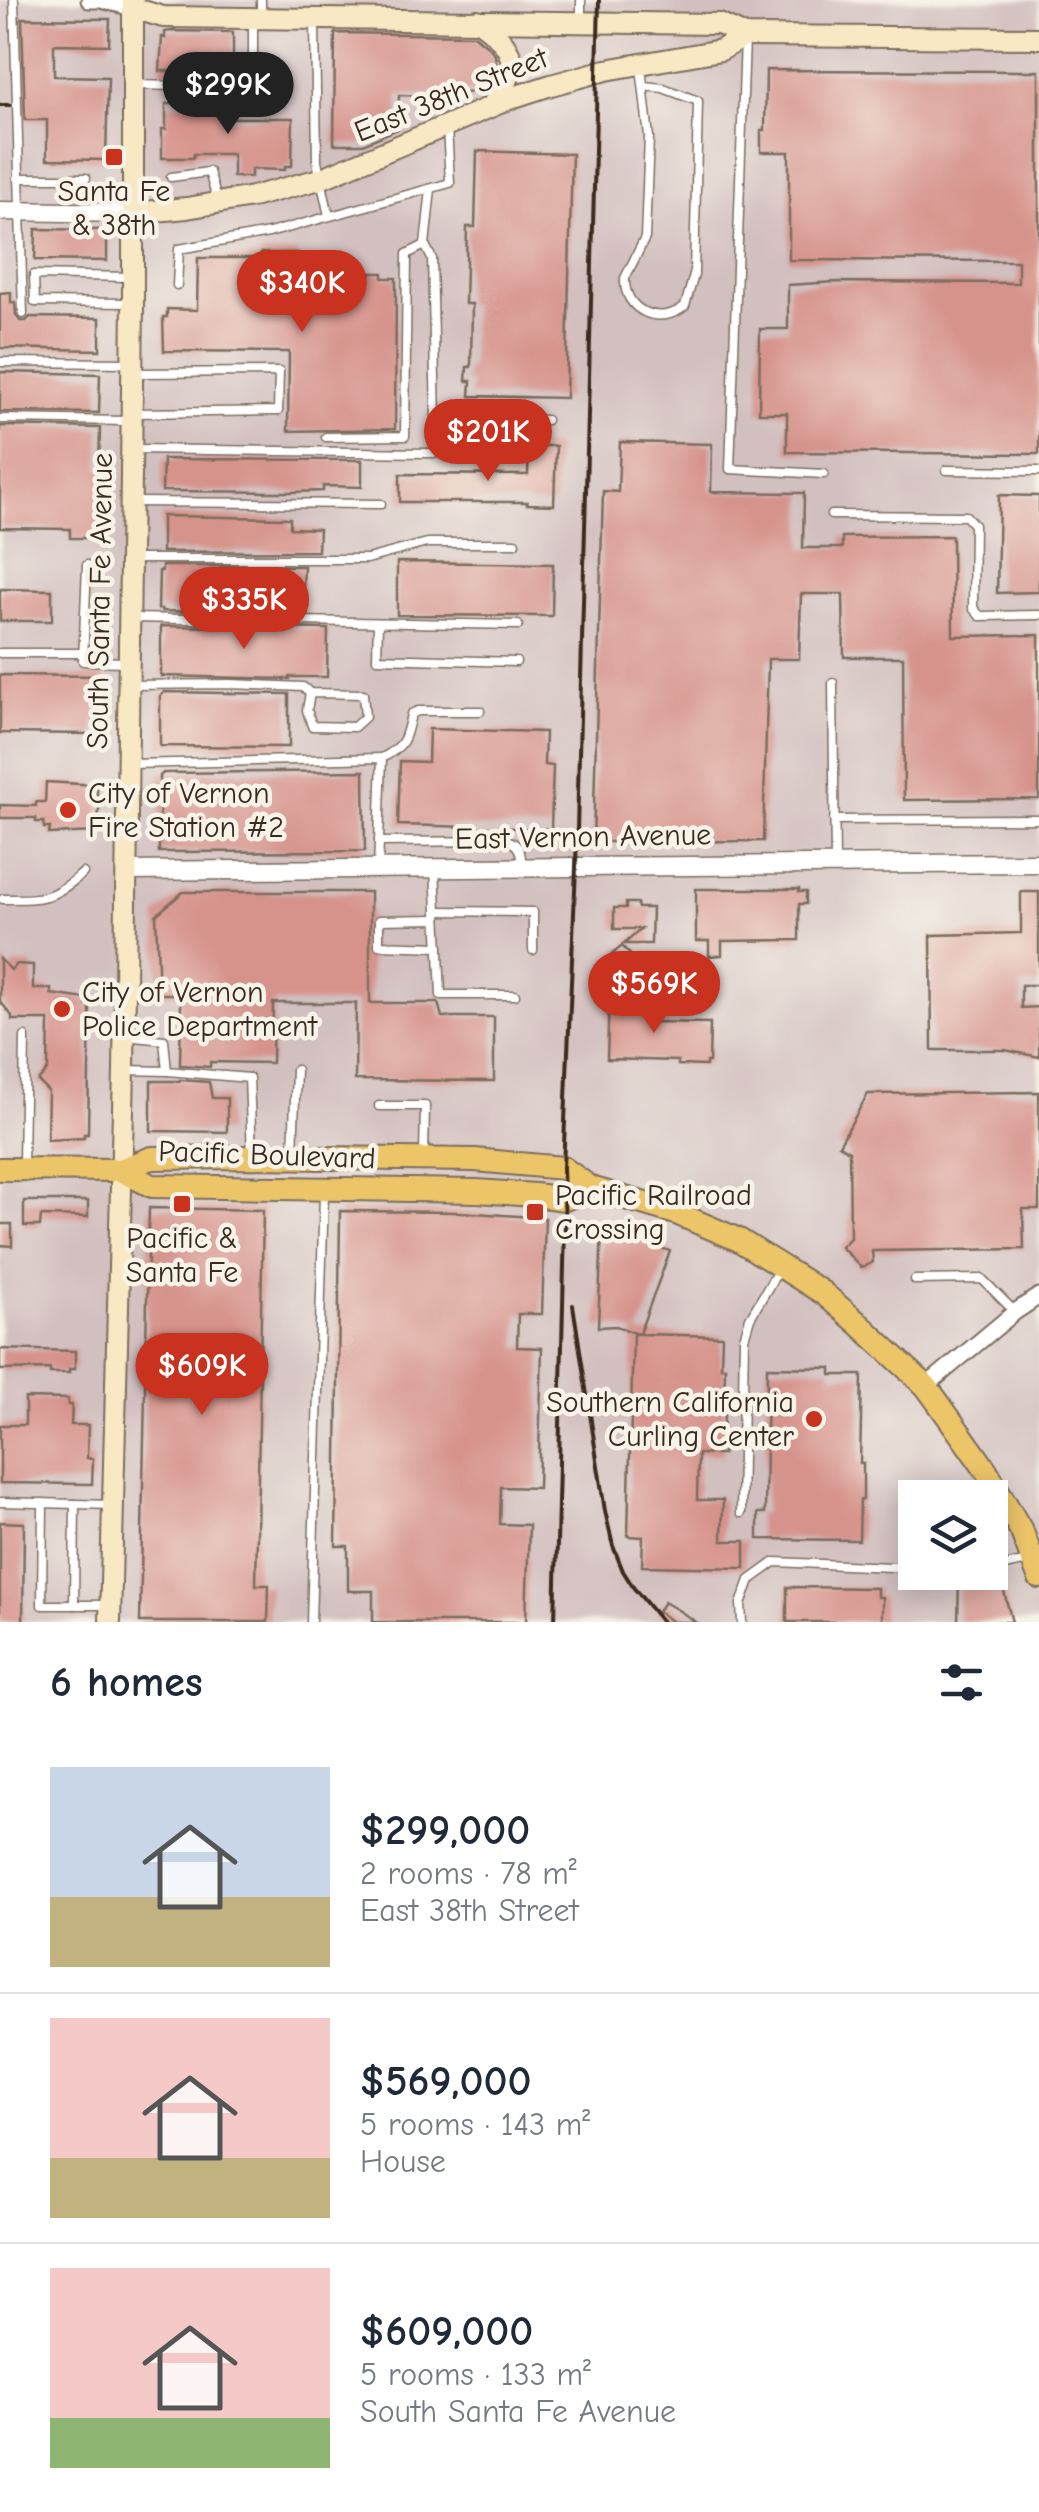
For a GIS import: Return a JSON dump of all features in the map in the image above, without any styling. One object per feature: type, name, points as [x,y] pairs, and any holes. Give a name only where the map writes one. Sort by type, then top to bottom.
[{"type":"main road","points":[[133,4],[163,17],[258,12],[315,18],[719,24],[745,36],[1039,38]]},
{"type":"main road","name":"South Santa Fe Avenue","points":[[110,1614],[125,1036],[134,302],[133,4]]},
{"type":"main road","points":[[477,20],[500,38],[512,66],[506,87],[491,107]]},
{"type":"main road","name":"East 38th Street","points":[[134,213],[218,204],[320,179],[551,85],[640,63],[721,50],[745,36]]},
{"type":"main road","name":"Pacific Boulevard","points":[[120,1170],[152,1158],[524,1162],[564,1168],[591,1188],[676,1213],[738,1240],[823,1293],[926,1386],[986,1470],[1022,1532],[1036,1568]]},
{"type":"main road","points":[[11,1169],[120,1170]]},
{"type":"main road","name":"Pacific Boulevard","points":[[120,1170],[152,1186],[477,1191],[565,1199],[591,1188]]},
{"type":"street","points":[[89,0],[133,4]]},
{"type":"street","name":"East 38th Street","points":[[9,211],[134,213]]},
{"type":"street","name":"East Vernon Avenue","points":[[127,871],[1039,863]]},
{"type":"street","points":[[926,1386],[1039,1296]]},
{"type":"lane","points":[[14,0],[18,178],[9,211],[20,259],[22,314]]},
{"type":"lane","points":[[580,0],[581,22]]},
{"type":"lane","points":[[253,104],[258,12]]},
{"type":"lane","points":[[315,18],[316,146],[329,216]]},
{"type":"lane","points":[[745,36],[730,469],[824,474]]},
{"type":"lane","points":[[640,63],[650,137],[645,238],[624,284],[630,301],[662,317],[685,306],[694,275],[698,101],[664,88],[644,86]]},
{"type":"lane","points":[[133,85],[222,87]]},
{"type":"lane","points":[[177,285],[179,249],[269,233],[450,183],[447,126]]},
{"type":"lane","points":[[171,176],[210,172],[218,204]]},
{"type":"lane","points":[[18,178],[86,178]]},
{"type":"lane","points":[[430,188],[425,245],[432,258],[436,418],[546,420]]},
{"type":"lane","points":[[326,436],[405,436],[407,254],[425,245]]},
{"type":"lane","points":[[20,259],[34,275],[34,302],[134,302]]},
{"type":"lane","points":[[34,275],[134,277]]},
{"type":"lane","points":[[0,362],[279,372],[278,411],[0,419]]},
{"type":"lane","points":[[132,449],[500,454]]},
{"type":"lane","points":[[946,470],[1039,471]]},
{"type":"lane","points":[[131,502],[381,504]]},
{"type":"lane","points":[[831,515],[966,516],[974,524],[973,608],[980,616],[1039,615]]},
{"type":"lane","points":[[130,559],[367,559],[426,543],[515,543]]},
{"type":"lane","points":[[87,564],[84,660],[129,662]]},
{"type":"lane","points":[[130,618],[518,625]]},
{"type":"lane","points":[[378,623],[376,658],[516,662]]},
{"type":"lane","points":[[0,652],[84,653]]},
{"type":"lane","points":[[834,683],[835,864]]},
{"type":"lane","points":[[129,685],[304,687],[310,693],[363,694],[365,716],[354,727],[312,726],[306,710],[310,693]]},
{"type":"lane","points":[[128,764],[382,758],[398,750],[411,714],[480,711]]},
{"type":"lane","points":[[378,868],[382,758]]},
{"type":"lane","points":[[834,820],[1039,819]]},
{"type":"lane","points":[[422,841],[437,915],[441,995],[515,995]]},
{"type":"lane","points":[[379,842],[509,841],[518,846],[522,867]]},
{"type":"lane","points":[[3,899],[49,897],[83,873]]},
{"type":"lane","points":[[439,947],[380,945],[379,920],[533,912],[533,950]]},
{"type":"lane","points":[[125,1036],[164,1040],[167,1071]]},
{"type":"lane","points":[[11,1169],[25,1037]]},
{"type":"lane","points":[[124,1070],[249,1078],[252,1157]]},
{"type":"lane","points":[[293,1158],[296,1070]]},
{"type":"lane","points":[[379,1106],[425,1106],[424,1159]]},
{"type":"lane","points":[[311,1622],[324,1189]]},
{"type":"lane","points":[[741,1513],[744,1338],[750,1318],[781,1265]]},
{"type":"lane","points":[[915,1280],[982,1279],[1015,1312]]},
{"type":"lane","points":[[0,1502],[113,1505]]},
{"type":"lane","points":[[43,1504],[42,1605],[74,1604],[110,1614]]},
{"type":"lane","points":[[74,1604],[75,1504]]},
{"type":"lane","points":[[742,1622],[741,1604],[750,1580],[775,1562],[898,1567]]},
{"type":"lane","points":[[1008,1568],[1036,1568]]},
{"type":"shaded area","points":[[0,0],[1039,0],[1039,1622],[0,1622]]},
{"type":"building","points":[[22,18],[110,19],[109,45],[54,44],[54,76],[108,77],[106,160],[47,159],[47,120],[25,120]]},
{"type":"building","points":[[171,31],[233,32],[233,71],[160,71],[162,37]]},
{"type":"building","points":[[335,33],[474,35],[490,48],[497,67],[487,88],[462,97],[399,95],[398,129],[363,144],[334,144]]},
{"type":"building","points":[[766,70],[1039,71],[1039,454],[787,452],[787,413],[759,413],[760,329],[788,329],[788,285],[1018,283],[1018,261],[789,260],[789,152],[761,152]]},
{"type":"building","points":[[166,104],[230,104],[230,118],[293,118],[292,166],[285,166],[285,170],[251,169],[251,177],[233,177],[233,154],[162,158]]},
{"type":"building","points":[[477,151],[572,154],[566,398],[470,396],[471,381],[466,381],[467,367],[471,367],[472,304],[465,304],[467,227],[475,227]]},
{"type":"building","points":[[36,229],[107,230],[107,261],[35,260]]},
{"type":"building","points":[[261,253],[298,253],[298,277],[383,273],[383,278],[396,278],[395,429],[288,431],[289,352],[164,351],[163,317],[167,317],[167,309],[197,310],[198,258],[261,258]]},
{"type":"building","points":[[11,292],[11,303],[15,302],[20,321],[30,317],[100,318],[100,350],[0,348],[0,293]]},
{"type":"building","points":[[0,372],[100,374],[99,413],[0,412]]},
{"type":"building","points":[[0,426],[100,428],[99,470],[105,470],[104,528],[98,528],[98,538],[70,538],[70,529],[0,528]]},
{"type":"building","points":[[620,442],[712,444],[711,492],[804,493],[803,548],[842,548],[842,537],[952,536],[953,636],[1039,635],[1039,799],[904,800],[903,657],[844,657],[843,594],[801,594],[799,659],[768,659],[763,841],[593,842],[603,491],[618,492]]},
{"type":"building","points":[[529,446],[556,446],[554,505],[400,502],[400,474],[528,475]]},
{"type":"building","points":[[163,459],[362,460],[362,487],[323,486],[323,491],[291,492],[162,491]]},
{"type":"building","points":[[999,495],[1039,496],[1039,592],[997,593]]},
{"type":"building","points":[[162,516],[290,518],[290,528],[319,529],[318,551],[162,552]]},
{"type":"building","points":[[397,562],[553,564],[552,616],[397,615]]},
{"type":"building","points":[[162,566],[304,566],[303,588],[297,588],[296,614],[162,611],[158,609]]},
{"type":"building","points":[[0,589],[52,590],[52,621],[0,621]]},
{"type":"building","points":[[161,626],[328,629],[327,677],[161,676]]},
{"type":"building","points":[[0,675],[104,676],[104,718],[94,718],[93,734],[0,733]]},
{"type":"building","points":[[164,692],[289,694],[289,747],[160,746],[160,696]]},
{"type":"building","points":[[429,729],[545,732],[544,765],[553,766],[551,829],[398,825],[400,761],[428,762]]},
{"type":"building","points":[[364,771],[365,851],[159,852],[163,773]]},
{"type":"building","name":"City of Vernon Fire Station #2","points":[[46,782],[97,785],[97,832],[49,834],[50,828],[44,828],[44,822],[36,822],[36,818],[0,818],[0,805],[36,806],[36,802],[45,802]]},
{"type":"building","points":[[696,889],[806,892],[806,904],[799,904],[799,940],[722,941],[722,955],[709,956],[709,941],[696,941]]},
{"type":"building","points":[[183,892],[370,892],[370,1003],[438,1003],[442,1017],[494,1017],[494,1081],[355,1080],[356,1003],[273,1003],[272,1063],[180,1065],[181,1004],[179,994],[159,994],[156,915]]},
{"type":"building","points":[[1021,892],[1039,892],[1039,985],[1021,985],[1021,1008],[1039,1007],[1039,1057],[1005,1050],[932,1050],[931,935],[1021,933]]},
{"type":"building","points":[[626,903],[652,908],[651,944],[624,944],[641,929],[614,929],[614,908],[626,908]]},
{"type":"building","points":[[622,946],[635,960],[623,970],[610,956]]},
{"type":"building","points":[[0,959],[11,970],[16,964],[33,965],[33,989],[51,989],[51,994],[86,999],[86,1005],[90,1005],[88,1134],[84,1138],[47,1140],[48,1091],[38,1081],[48,1070],[49,1020],[12,1020],[0,1001]]},
{"type":"building","points":[[609,997],[647,998],[647,1022],[710,1023],[709,1062],[706,1066],[678,1065],[678,1061],[607,1059]]},
{"type":"building","points":[[151,1081],[209,1082],[212,1098],[227,1098],[227,1132],[151,1131]]},
{"type":"building","points":[[1039,1092],[1039,1209],[1023,1209],[1024,1249],[872,1251],[873,1262],[862,1268],[841,1247],[850,1238],[849,1151],[839,1145],[868,1094]]},
{"type":"building","points":[[24,1201],[88,1201],[88,1217],[41,1216],[40,1226],[24,1226]]},
{"type":"building","points":[[149,1208],[263,1210],[256,1585],[269,1585],[268,1622],[140,1622]]},
{"type":"building","points":[[340,1211],[460,1212],[545,1218],[542,1314],[518,1314],[517,1347],[542,1348],[538,1488],[501,1487],[500,1524],[529,1525],[526,1622],[373,1622],[373,1591],[348,1591],[348,1546],[336,1546]]},
{"type":"building","points":[[0,1224],[12,1224],[12,1246],[0,1245]]},
{"type":"building","points":[[602,1229],[670,1251],[639,1334],[722,1336],[723,1454],[698,1454],[697,1500],[723,1500],[722,1541],[745,1541],[745,1568],[642,1566],[643,1537],[628,1536],[633,1334],[638,1334],[616,1326],[598,1327]]},
{"type":"building","points":[[0,1349],[75,1351],[75,1369],[69,1369],[69,1373],[50,1373],[50,1369],[0,1370]]},
{"type":"building","name":"Southern California Curling Center","points":[[767,1367],[831,1368],[831,1375],[862,1375],[863,1500],[859,1540],[758,1539],[758,1513],[765,1513]]},
{"type":"building","points":[[25,1398],[68,1399],[68,1405],[72,1405],[71,1425],[88,1425],[87,1458],[93,1459],[92,1484],[0,1483],[0,1425],[25,1425]]},
{"type":"building","points":[[0,1522],[24,1523],[23,1622],[0,1622]]},
{"type":"building","points":[[787,1587],[877,1588],[877,1597],[882,1597],[882,1622],[787,1622]]},
{"type":"building","points":[[959,1590],[1004,1590],[1012,1622],[958,1622]]},
{"type":"building","points":[[664,1602],[696,1622],[672,1622],[658,1611]]},
{"type":"railway","points":[[555,1622],[565,1226],[563,1168],[576,867],[599,0]]},
{"type":"railway","points":[[0,105],[10,105]]},
{"type":"railway","points":[[573,1305],[613,1546],[633,1587],[662,1622]]},
{"type":"place","name":"Santa Fe & 38th","points":[[114,157]]},
{"type":"place","name":"City of Vernon Fire Station #2","points":[[68,810]]},
{"type":"place","name":"City of Vernon Police Department","points":[[62,1009]]},
{"type":"place","name":"Pacific & Santa Fe","points":[[182,1204]]},
{"type":"place","name":"Pacific Railroad Crossing","points":[[535,1212]]},
{"type":"place","name":"Southern California Curling Center","points":[[814,1419]]}]
